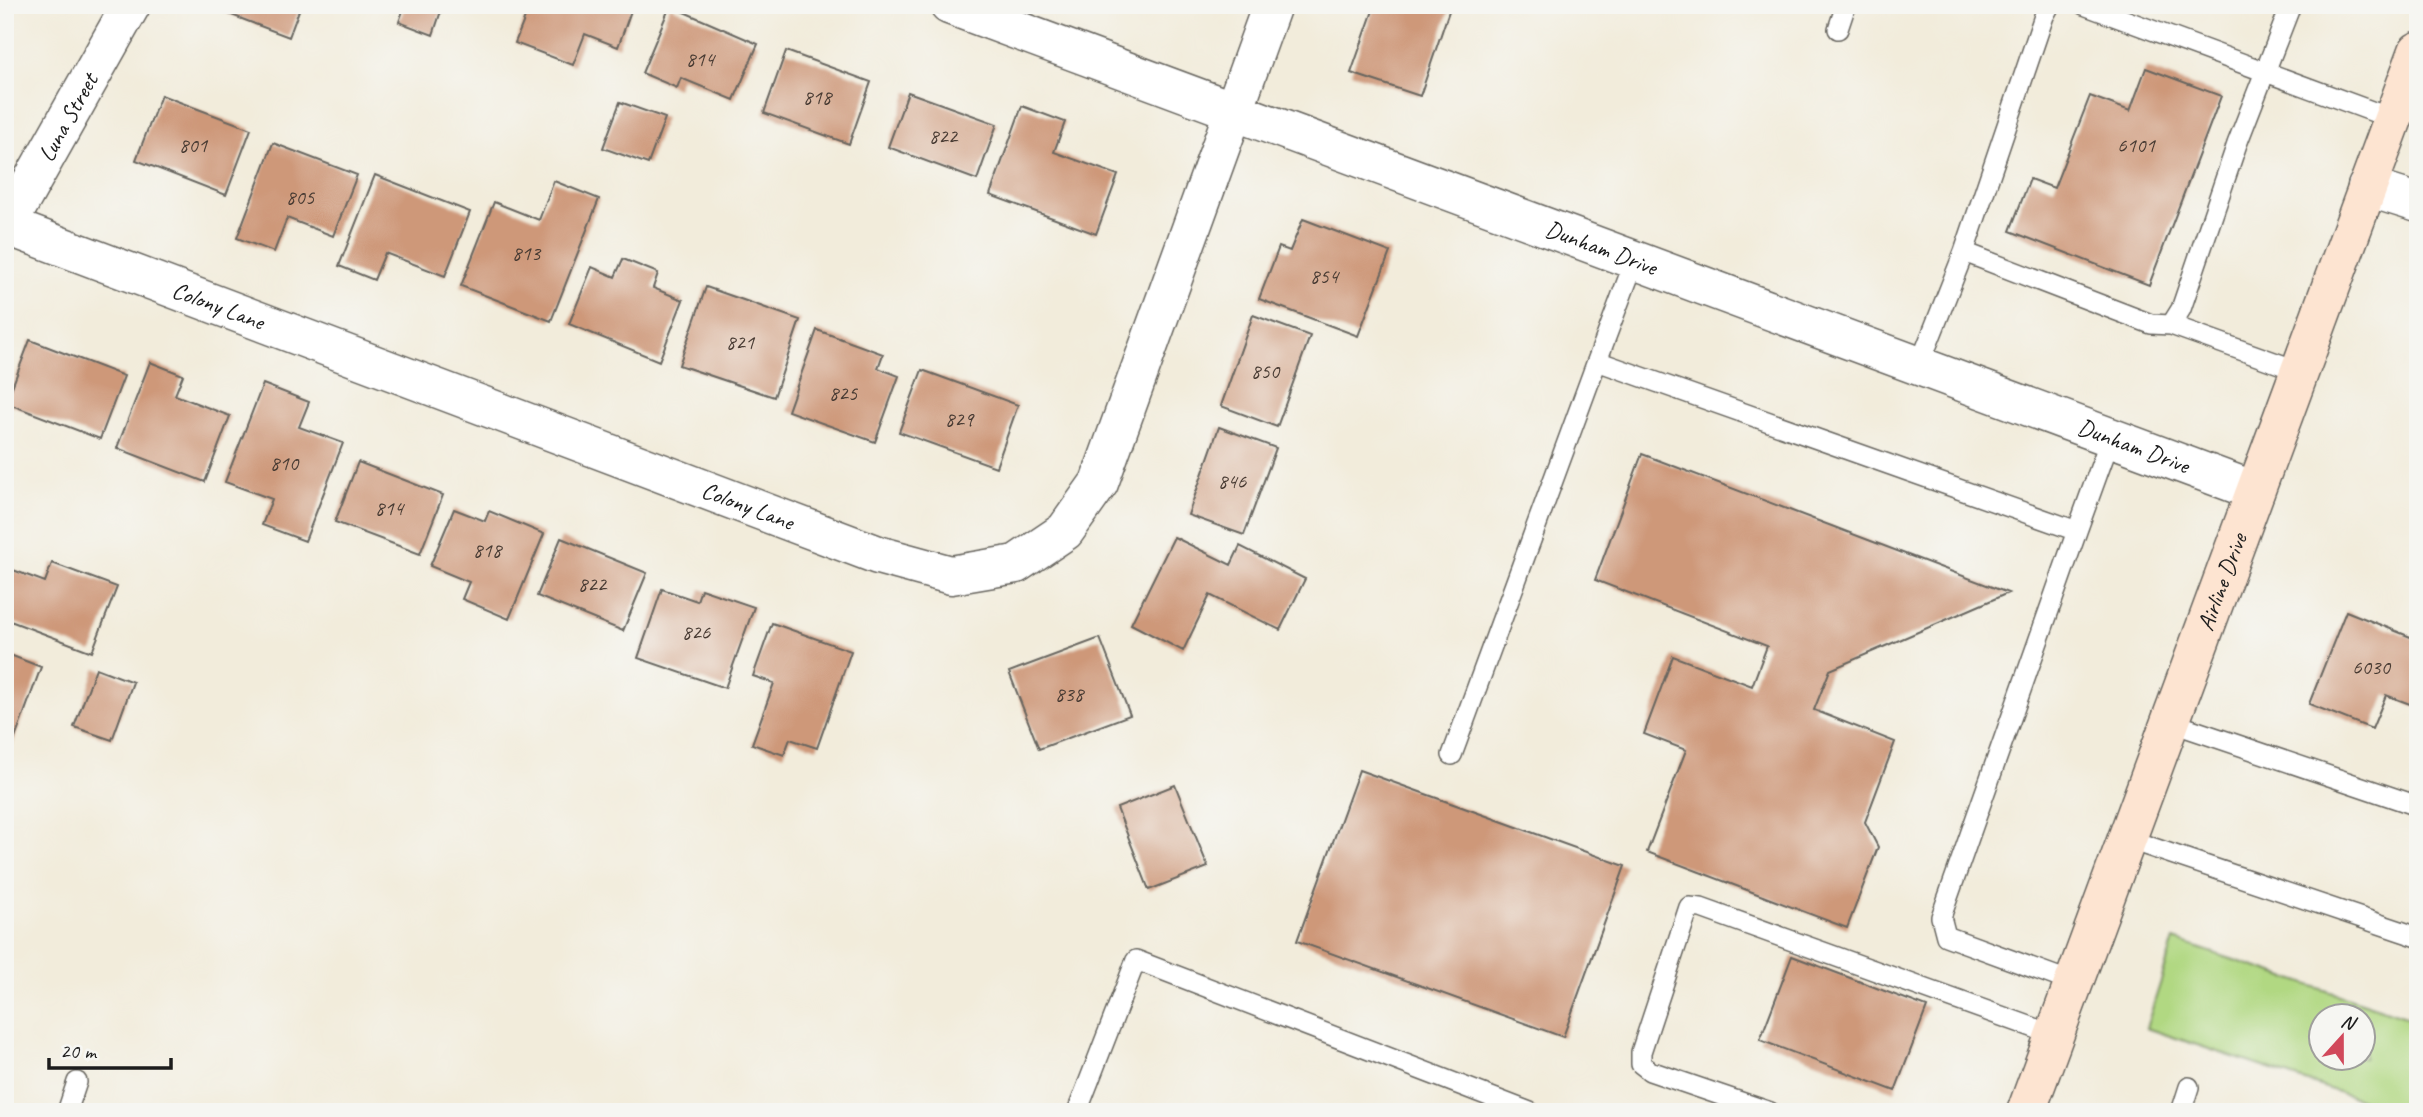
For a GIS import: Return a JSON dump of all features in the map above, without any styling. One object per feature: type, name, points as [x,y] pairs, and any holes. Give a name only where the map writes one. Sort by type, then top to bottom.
[{"type":"main road","name":"Airline Drive","points":[[2026,1112],[2418,51]]},
{"type":"street","name":"Luna Street","points":[[6,227],[131,5]]},
{"type":"street","name":"Dunham Drive","points":[[949,5],[2255,491]]},
{"type":"street","name":"Colony Lane","points":[[6,227],[878,555],[951,575],[1016,564],[1065,531],[1099,483],[1272,5]]},
{"type":"street","points":[[2367,187],[2418,203]]},
{"type":"lane","points":[[1838,29],[1846,5]]},
{"type":"lane","points":[[1919,366],[1964,252],[2050,5]]},
{"type":"lane","points":[[2084,5],[2393,119]]},
{"type":"lane","points":[[2171,325],[2181,309],[2264,73],[2291,5]]},
{"type":"lane","points":[[1964,252],[2151,324],[2171,325],[2299,371]]},
{"type":"lane","points":[[1452,755],[1634,260]]},
{"type":"lane","points":[[1597,361],[2077,531]]},
{"type":"lane","points":[[2074,983],[1946,936],[1941,917],[2111,437]]},
{"type":"lane","points":[[2170,722],[2418,806]]},
{"type":"lane","points":[[2127,839],[2418,937]]},
{"type":"lane","points":[[1770,1112],[1650,1071],[1641,1064],[1641,1052],[1689,907],[1701,908],[2054,1035]]},
{"type":"lane","points":[[1077,1112],[1136,960],[1530,1112]]},
{"type":"lane","points":[[66,1112],[77,1082]]},
{"type":"lane","points":[[2181,1112],[2189,1087]]},
{"type":"green space","points":[[2174,940],[2361,1002],[2308,1002],[2308,1072],[2378,1072],[2378,1008],[2418,1021],[2418,1112],[2398,1112],[2146,1028]]},
{"type":"building","points":[[224,5],[301,5],[289,37],[221,11]]},
{"type":"building","points":[[405,5],[443,5],[433,35],[399,22]]},
{"type":"building","points":[[530,5],[633,5],[618,47],[585,34],[573,65],[515,43]]},
{"type":"building","points":[[1375,5],[1451,5],[1420,96],[1351,73]]},
{"type":"building","points":[[670,6],[758,44],[734,100],[681,78],[677,88],[642,73]]},
{"type":"building","points":[[786,51],[871,82],[849,144],[764,113]]},
{"type":"building","points":[[2146,68],[2221,96],[2149,285],[2010,231],[2030,179],[2054,188],[2090,96],[2130,111]]},
{"type":"building","points":[[908,92],[997,124],[977,180],[888,147]]},
{"type":"building","points":[[161,95],[251,129],[226,195],[136,160]]},
{"type":"building","points":[[620,102],[665,118],[648,164],[603,148]]},
{"type":"building","points":[[1022,106],[1065,122],[1054,152],[1118,175],[1096,234],[990,195]]},
{"type":"building","points":[[273,143],[357,175],[333,236],[287,218],[274,252],[237,238]]},
{"type":"building","points":[[375,175],[470,212],[445,276],[385,253],[374,280],[339,266]]},
{"type":"building","points":[[554,181],[599,199],[551,321],[461,286],[494,202],[539,220]]},
{"type":"building","points":[[1303,219],[1390,252],[1358,336],[1259,299],[1279,247],[1290,251]]},
{"type":"building","points":[[623,259],[658,273],[653,288],[683,300],[659,361],[569,324],[592,267],[615,277]]},
{"type":"building","points":[[706,287],[800,320],[774,397],[679,365]]},
{"type":"building","points":[[1253,315],[1310,336],[1277,427],[1221,406]]},
{"type":"building","points":[[817,330],[883,354],[878,368],[899,376],[875,442],[788,411]]},
{"type":"building","points":[[30,340],[124,376],[100,439],[6,403]]},
{"type":"building","points":[[150,362],[183,375],[175,395],[230,416],[205,482],[117,448]]},
{"type":"building","points":[[922,370],[1018,405],[996,467],[899,432]]},
{"type":"building","points":[[263,384],[309,402],[299,427],[343,443],[305,541],[262,525],[272,499],[225,482]]},
{"type":"building","points":[[1219,427],[1276,448],[1244,535],[1188,515]]},
{"type":"building","points":[[1642,454],[2008,593],[1830,670],[1814,710],[1895,742],[1865,822],[1878,847],[1847,928],[1647,852],[1686,750],[1644,734],[1673,656],[1752,686],[1767,646],[1595,580]]},
{"type":"building","points":[[358,462],[443,495],[420,554],[335,522]]},
{"type":"building","points":[[454,509],[485,521],[489,511],[544,534],[509,619],[462,599],[469,582],[430,566]]},
{"type":"building","points":[[1174,537],[1231,565],[1240,546],[1305,579],[1280,630],[1210,595],[1183,651],[1131,624]]},
{"type":"building","points":[[561,538],[647,573],[623,631],[537,596]]},
{"type":"building","points":[[52,563],[117,587],[92,652],[5,619],[5,567],[45,582]]},
{"type":"building","points":[[662,589],[697,601],[701,589],[754,607],[725,688],[638,658]]},
{"type":"building","points":[[2346,611],[2418,640],[2418,707],[2386,695],[2372,729],[2309,704]]},
{"type":"building","points":[[772,623],[851,651],[817,748],[790,739],[784,755],[752,744],[774,683],[753,676]]},
{"type":"building","points":[[1100,638],[1130,715],[1039,749],[1009,672]]},
{"type":"building","points":[[5,653],[41,667],[6,763],[5,763]]},
{"type":"building","points":[[96,668],[133,682],[112,740],[74,727]]},
{"type":"building","points":[[1359,770],[1625,866],[1563,1037],[1297,941]]},
{"type":"building","points":[[1175,785],[1208,867],[1149,890],[1117,808]]},
{"type":"building","points":[[1792,956],[1927,1007],[1895,1091],[1760,1040]]}]
